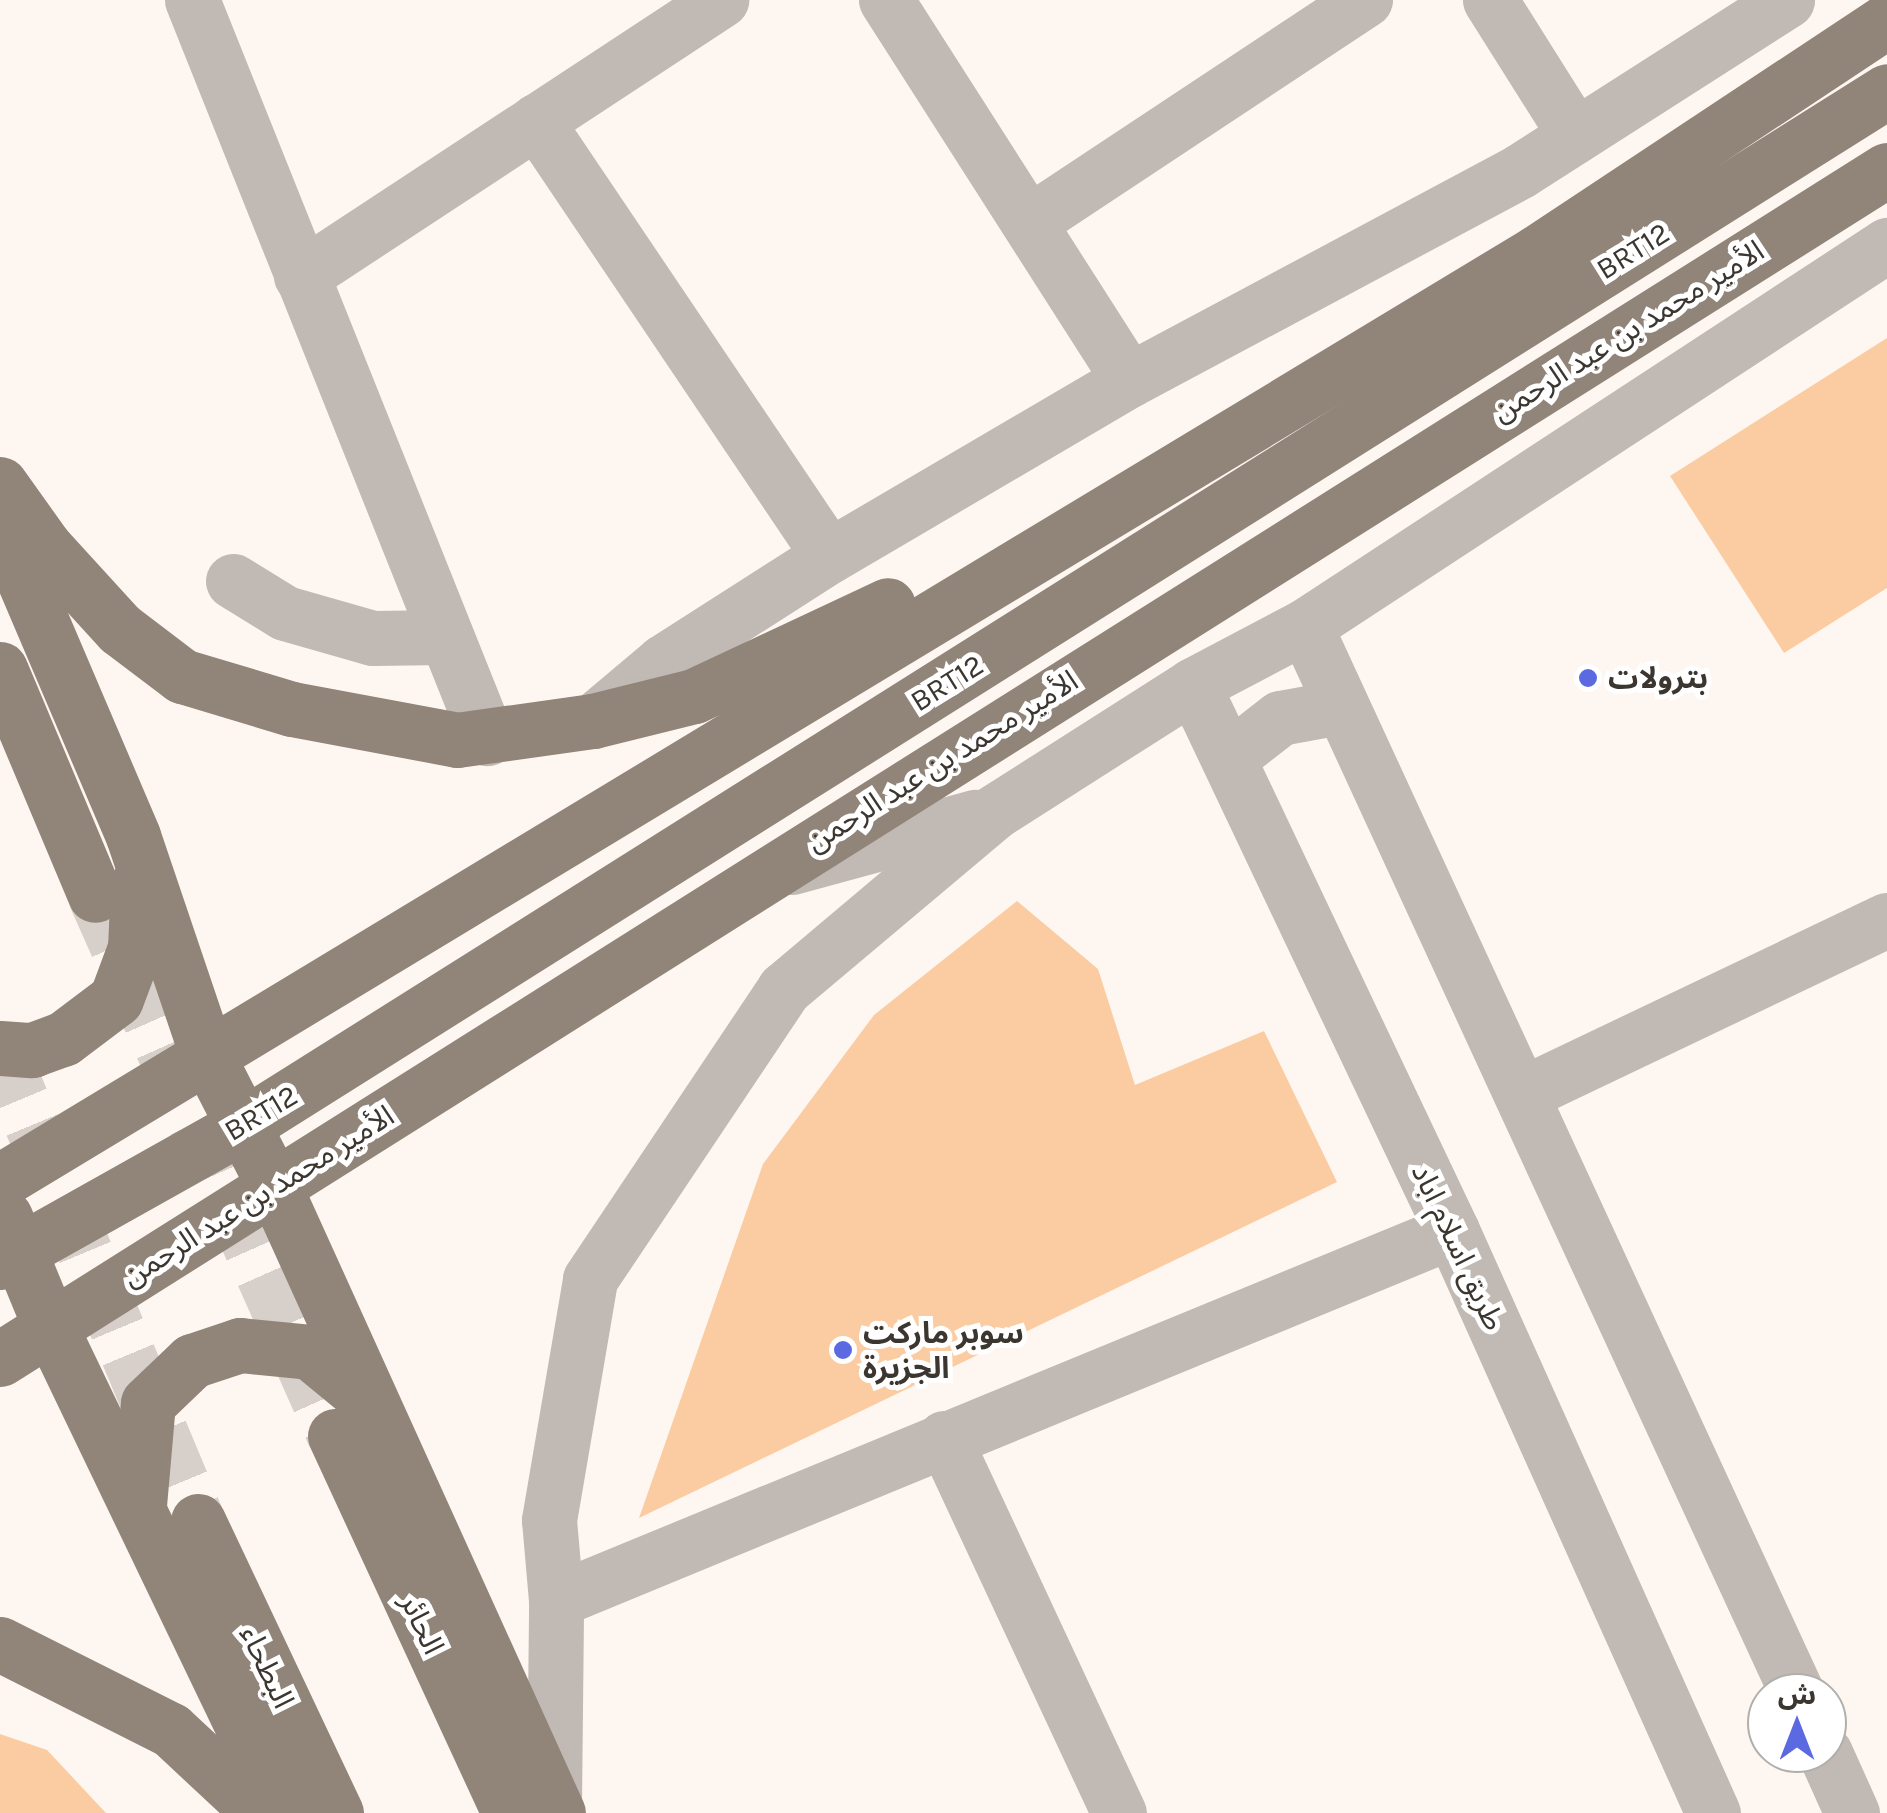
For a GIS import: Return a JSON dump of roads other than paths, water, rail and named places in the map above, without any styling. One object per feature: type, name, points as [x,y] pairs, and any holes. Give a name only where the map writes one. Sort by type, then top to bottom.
[{"type":"main road","points":[[0,1181],[1536,253],[1887,22]]},
{"type":"main road","name":"BRT12","points":[[6,1239],[244,1126],[1887,91]]},
{"type":"main road","name":"الأمير محمد بن عبد الرحمن","points":[[0,1359],[1887,170]]},
{"type":"main road","points":[[0,484],[46,548],[120,629],[182,676],[292,709],[457,740],[487,738],[593,721],[694,696],[811,646],[932,582],[1185,425],[1536,253]]},
{"type":"main road","points":[[0,524],[133,836],[208,1057],[274,1186],[356,1422],[540,1810]]},
{"type":"main road","points":[[0,670],[95,895]]},
{"type":"main road","points":[[0,1048],[32,1050],[63,1040],[116,999],[128,977],[138,919],[133,836]]},
{"type":"main road","points":[[6,1239],[284,1813]]},
{"type":"main road","points":[[139,1512],[138,1462],[148,1403],[192,1361],[240,1346],[310,1352],[356,1422]]},
{"type":"main road","name":"البطحاء","points":[[198,1521],[336,1813]]},
{"type":"main road","points":[[0,1644],[171,1730],[260,1813]]},
{"type":"street","points":[[192,0],[487,738]]},
{"type":"street","points":[[301,276],[721,0]]},
{"type":"street","points":[[886,0],[1129,380]]},
{"type":"street","points":[[1029,222],[1365,0]]},
{"type":"street","points":[[1490,0],[1575,136]]},
{"type":"street","points":[[593,721],[663,662],[830,556],[1129,380],[1358,262],[1575,136],[1787,0]]},
{"type":"street","points":[[536,121],[830,556]]},
{"type":"street","points":[[540,1810],[556,1600],[549,1520],[590,1278],[784,989],[994,812],[1193,685],[1305,626],[1887,245]]},
{"type":"street","points":[[233,581],[285,613],[374,638],[444,637]]},
{"type":"street","points":[[1305,626],[1524,1093],[1788,1673]]},
{"type":"street","name":"طريق اسلام اباد","points":[[1193,685],[1452,1232],[1713,1813]]},
{"type":"street","points":[[1230,757],[1280,718],[1340,707]]},
{"type":"street","points":[[761,876],[994,812]]},
{"type":"street","points":[[1524,1093],[1887,920]]},
{"type":"street","points":[[556,1600],[1452,1232]]},
{"type":"street","points":[[944,1438],[1119,1813]]},
{"type":"street","points":[[1833,1773],[1852,1813]]},
{"type":"tunnel","points":[[95,895],[335,1436]]},
{"type":"tunnel","points":[[0,1048],[198,1521]]},
{"type":"place","name":"بترولات","points":[[1588,678]]},
{"type":"place","name":"سوبر ماركت الجزيرة","points":[[843,1350]]}]
